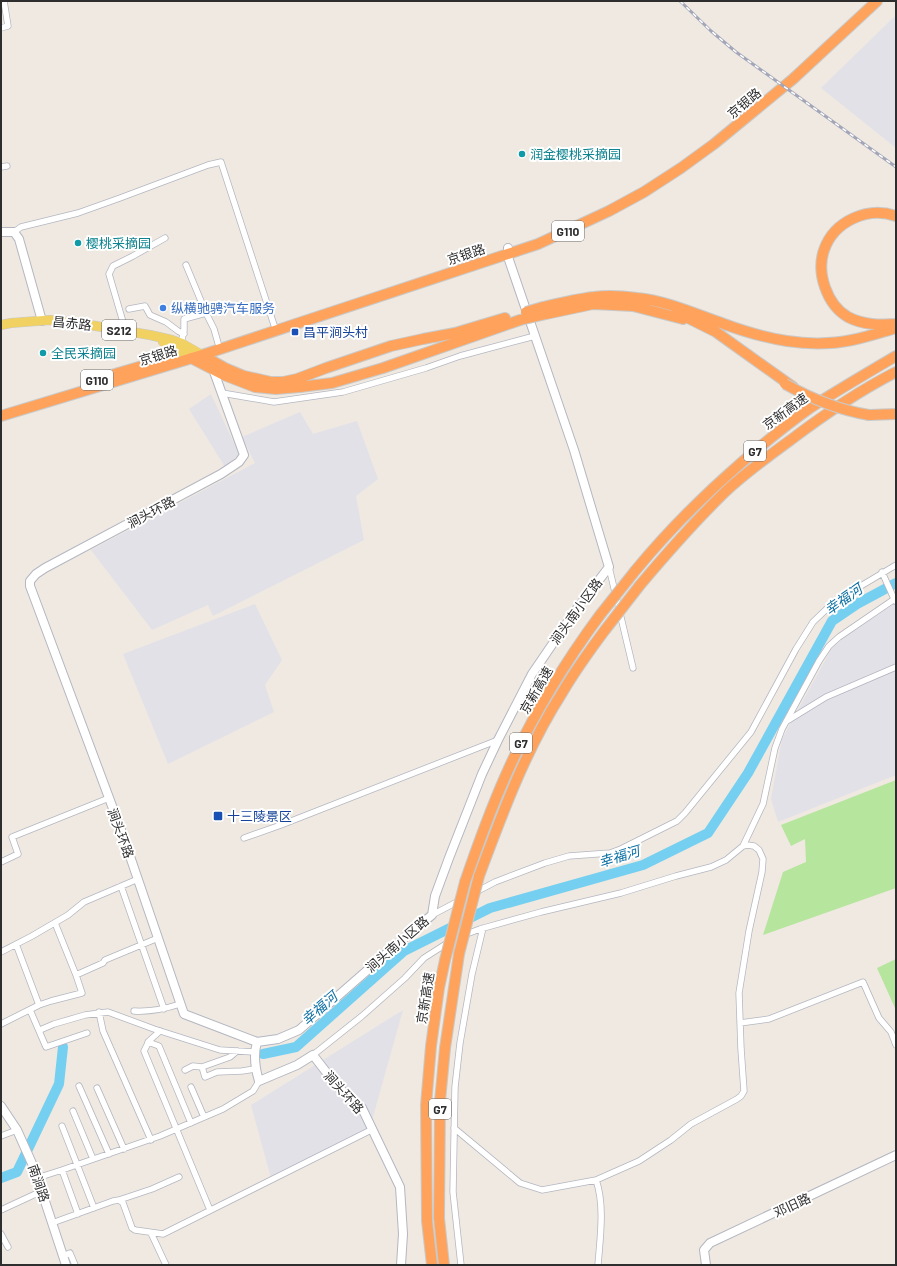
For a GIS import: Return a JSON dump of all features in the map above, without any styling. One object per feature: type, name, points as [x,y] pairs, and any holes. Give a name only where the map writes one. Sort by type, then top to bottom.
[{"type":"highway","name":"京银路","points":[[1,416],[193,355],[508,251],[556,229],[612,202],[640,186],[710,139],[788,74],[867,1]]},
{"type":"highway","name":"京银路","points":[[1,411],[140,366],[193,355],[218,343],[508,251],[538,244],[603,214],[644,192],[714,144],[793,79],[877,1]]},
{"type":"highway","points":[[896,216],[887,213],[866,214],[849,221],[834,233],[828,241],[822,258],[822,271],[826,290],[832,302],[848,317],[865,323],[877,325],[896,324]]},
{"type":"highway","points":[[193,355],[244,376],[271,382],[283,382],[297,379],[391,346],[455,333],[545,311],[596,296],[637,298],[657,301],[687,310],[756,336],[781,341],[830,343],[852,340],[896,328]]},
{"type":"highway","points":[[545,311],[594,303],[630,303],[655,307],[682,315],[716,332],[785,382],[803,392],[824,403],[849,411],[869,415]]},
{"type":"highway","points":[[545,311],[593,304],[633,306],[681,318],[703,327],[786,384],[830,406],[845,411],[869,415],[896,414]]},
{"type":"highway","points":[[193,355],[213,369],[245,384],[267,389],[286,389],[332,383],[383,368],[519,317]]},
{"type":"highway","name":"京新高速","points":[[432,1265],[427,1221],[426,1105],[431,1046],[439,988],[465,882],[487,820],[505,776],[528,730],[551,688],[582,639],[635,571],[686,513],[766,441],[809,409],[864,374],[896,356]]},
{"type":"highway","name":"京新高速","points":[[444,1265],[439,1218],[440,1101],[445,1048],[459,954],[479,876],[517,780],[538,736],[562,693],[606,630],[660,561],[726,490],[775,451],[821,418],[870,385],[896,372]]},
{"type":"main road","name":"昌赤路","points":[[1,325],[50,320],[150,335],[182,338],[193,355]]},
{"type":"main road","name":"昌赤路","points":[[42,321],[88,327],[160,341],[168,343],[193,355]]},
{"type":"street","points":[[1,28],[8,26],[4,1]]},
{"type":"street","points":[[1,232],[14,232],[21,228],[78,213],[208,165],[221,162],[274,325]]},
{"type":"street","points":[[14,232],[19,239],[42,321]]},
{"type":"street","points":[[121,330],[123,322],[110,274],[113,266],[165,238]]},
{"type":"street","name":"涧头南小区路","points":[[257,1042],[278,1039],[299,1030],[411,932],[432,916],[435,896],[449,858],[482,774],[498,740],[532,674],[573,614],[609,567],[574,450],[508,257],[508,251]]},
{"type":"street","points":[[186,265],[214,330],[218,343]]},
{"type":"street","points":[[129,309],[145,306],[150,316],[166,322],[178,331],[182,338]]},
{"type":"street","points":[[182,338],[184,319],[206,313]]},
{"type":"street","points":[[222,393],[274,402],[343,392],[426,368],[460,356],[535,336]]},
{"type":"street","name":"涧头环路","points":[[213,369],[244,455],[239,462],[214,478],[45,568],[36,574],[30,581],[30,586],[36,606],[109,798],[184,1014],[257,1042]]},
{"type":"street","points":[[432,916],[495,882],[569,856],[610,853],[677,821],[751,732],[796,649],[813,622],[834,602],[896,565]]},
{"type":"street","points":[[609,567],[633,668]]},
{"type":"street","points":[[37,1178],[151,1140],[223,1109],[253,1091],[259,1081],[297,1065],[313,1055],[362,1016],[405,978],[424,958],[446,944],[483,928],[541,912],[621,893],[711,867],[726,860],[743,846],[763,804],[775,748],[785,723],[819,661],[829,646],[839,637],[895,600],[882,572]]},
{"type":"street","points":[[785,723],[826,697],[896,667]]},
{"type":"street","points":[[244,838],[498,740]]},
{"type":"street","points":[[1,862],[18,854],[12,837],[109,798]]},
{"type":"street","points":[[454,1128],[520,1183],[542,1190],[596,1180],[638,1161],[671,1140],[691,1124],[741,1096],[744,1091],[739,993],[749,931],[762,872],[763,859],[759,850],[754,846],[743,846]]},
{"type":"street","points":[[1,952],[68,916],[84,902],[138,879]]},
{"type":"street","points":[[121,886],[164,1009]]},
{"type":"street","points":[[1,1024],[39,1005],[82,993],[55,923]]},
{"type":"street","points":[[461,1265],[453,1192],[455,1087],[460,1043],[472,974],[483,928]]},
{"type":"street","points":[[76,976],[103,963],[105,960],[142,946],[158,938]]},
{"type":"street","points":[[16,944],[39,1005]]},
{"type":"street","points":[[740,1023],[768,1019],[863,982],[879,1018],[891,1032],[896,1045]]},
{"type":"street","points":[[134,1011],[146,1012],[164,1009],[180,1004]]},
{"type":"street","points":[[30,1010],[40,1030],[46,1047],[87,1033]]},
{"type":"street","points":[[40,1030],[79,1016],[99,1012],[108,1012],[160,1031],[220,1050],[254,1052]]},
{"type":"street","points":[[99,1012],[103,1031],[151,1140]]},
{"type":"street","points":[[160,1031],[148,1042],[144,1051],[210,1210]]},
{"type":"street","points":[[148,1042],[160,1046],[191,1122]]},
{"type":"street","points":[[257,1042],[254,1052],[255,1069],[259,1081]]},
{"type":"street","points":[[185,1070],[193,1066],[202,1067],[230,1057],[237,1051]]},
{"type":"street","name":"涧头环路","points":[[313,1055],[337,1086],[362,1108],[400,1187],[403,1234],[401,1265]]},
{"type":"street","points":[[202,1067],[205,1077],[217,1072],[242,1072],[255,1069]]},
{"type":"street","points":[[79,1086],[108,1154]]},
{"type":"street","points":[[191,1087],[204,1117]]},
{"type":"street","points":[[97,1088],[124,1149]]},
{"type":"street","name":"南涧路","points":[[1,1106],[17,1130],[34,1168],[66,1265]]},
{"type":"street","points":[[73,1111],[93,1159]]},
{"type":"street","points":[[62,1126],[94,1208]]},
{"type":"street","points":[[119,1200],[122,1203],[132,1228],[138,1231],[162,1234],[373,1129]]},
{"type":"street","points":[[1,1136],[17,1130]]},
{"type":"street","name":"邓旧路","points":[[706,1265],[704,1250],[710,1243],[896,1155]]},
{"type":"street","points":[[62,1170],[78,1214]]},
{"type":"street","points":[[52,1223],[152,1189],[179,1177]]},
{"type":"street","points":[[596,1180],[599,1188],[601,1213],[598,1265]]},
{"type":"street","points":[[1,1210],[42,1191]]},
{"type":"street","points":[[152,1232],[166,1265]]},
{"type":"street","points":[[1,1234],[8,1247]]},
{"type":"street","points":[[63,1256],[70,1253],[75,1265]]},
{"type":"shaded area","points":[[896,15],[896,148],[821,88]]},
{"type":"shaded area","points":[[211,394],[239,454],[225,467],[189,409]]},
{"type":"shaded area","points":[[300,412],[313,434],[357,421],[378,479],[356,496],[364,540],[213,616],[208,605],[152,630],[91,550],[255,463],[242,437]]},
{"type":"shaded area","points":[[896,594],[896,775],[778,822],[771,799],[782,739],[832,648]]},
{"type":"shaded area","points":[[255,604],[282,660],[265,685],[274,712],[168,764],[123,654]]},
{"type":"shaded area","points":[[403,1010],[369,1131],[272,1182],[251,1105]]},
{"type":"green space","points":[[896,780],[896,888],[763,935],[783,872],[806,862],[805,839],[791,846],[781,825]]},
{"type":"green space","points":[[896,959],[896,1008],[895,1008],[877,968]]},
{"type":"waterway","name":"幸福河","points":[[263,1054],[296,1047],[404,951],[490,908],[643,865],[708,833],[748,773],[832,621],[857,604],[896,583]]},
{"type":"waterway","name":"幸福河","points":[[1,1178],[17,1172],[59,1084],[63,1047]]},
{"type":"railway","points":[[680,1],[711,31],[736,52],[896,167]]},
{"type":"place","name":"润金樱桃采摘园","points":[[522,154]]},
{"type":"place","name":"樱桃采摘园","points":[[78,243]]},
{"type":"place","name":"纵横驰骋汽车服务","points":[[163,308]]},
{"type":"place","name":"昌平涧头村","points":[[295,332]]},
{"type":"place","name":"全民采摘园","points":[[43,353]]},
{"type":"place","name":"十三陵景区","points":[[218,816]]}]
